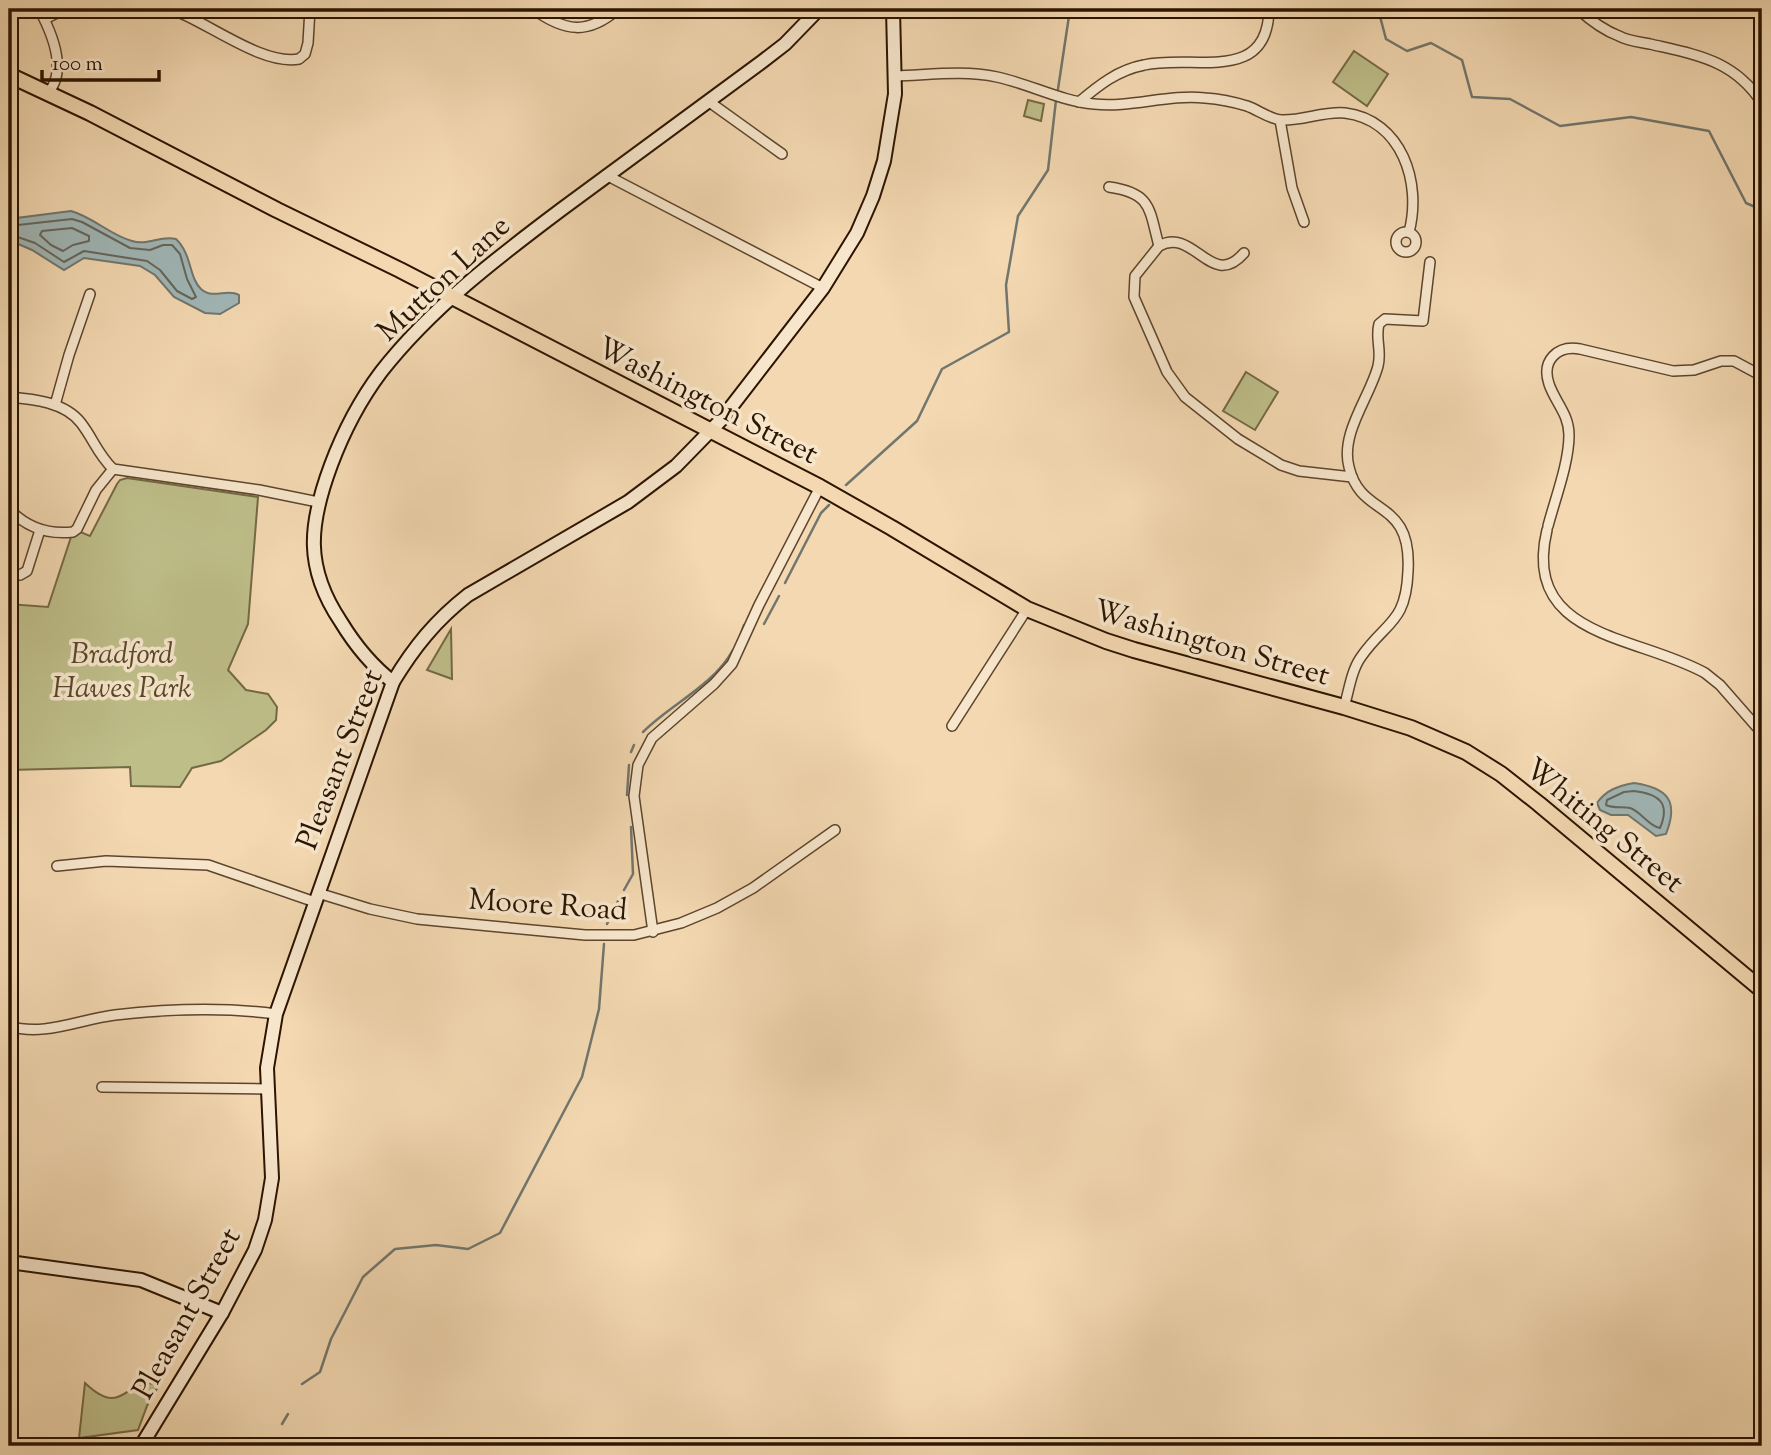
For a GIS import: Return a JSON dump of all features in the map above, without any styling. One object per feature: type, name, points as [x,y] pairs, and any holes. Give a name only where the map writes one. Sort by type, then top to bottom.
[{"type":"main road","name":"Mutton Lane","points":[[393,681],[368,660],[335,614],[316,567],[314,551],[318,502],[337,451],[368,392],[382,371],[453,297],[511,247],[785,44],[819,9]]},
{"type":"main road","name":"Pleasant Street","points":[[141,1446],[222,1313],[255,1250],[269,1199],[272,1153],[267,1089],[270,1044],[276,1014],[393,681],[424,635],[445,612],[483,585],[644,492],[676,466],[711,431],[759,373],[823,288],[857,233],[873,196],[891,130],[896,76],[893,9]]},
{"type":"main road","name":"Washington Street","points":[[9,75],[453,297],[820,487],[1027,609],[1137,651],[1400,724]]},
{"type":"main road","name":"Whiting Street","points":[[1400,724],[1466,752],[1510,781],[1762,990]]},
{"type":"main road","points":[[9,1262],[141,1280],[222,1313]]},
{"type":"street","points":[[39,9],[52,37],[58,70],[54,85],[48,93]]},
{"type":"street","points":[[45,19],[65,9]]},
{"type":"street","points":[[171,9],[225,37],[291,60],[303,57],[308,43],[310,9]]},
{"type":"street","points":[[533,9],[551,20],[579,29],[599,23],[618,9]]},
{"type":"street","points":[[1079,102],[1107,79],[1135,67],[1165,62],[1228,61],[1247,55],[1261,44],[1265,36],[1269,9]]},
{"type":"street","points":[[1578,9],[1600,27],[1620,37],[1704,56],[1726,66],[1741,77],[1762,103]]},
{"type":"street","points":[[896,76],[985,75],[1079,102],[1109,104],[1204,97],[1247,106],[1280,120],[1328,113],[1347,113],[1364,118],[1383,130],[1399,148],[1410,174],[1413,201],[1409,232]]},
{"type":"street","points":[[708,101],[782,154]]},
{"type":"street","points":[[1280,120],[1292,188],[1304,222]]},
{"type":"street","points":[[606,175],[823,288]]},
{"type":"street","points":[[1109,187],[1136,193],[1145,202],[1159,246]]},
{"type":"street","points":[[1244,253],[1236,261],[1220,265],[1203,258],[1183,243],[1174,241],[1159,246],[1135,276],[1134,297],[1167,372],[1185,397],[1238,439],[1281,465],[1299,471],[1352,477]]},
{"type":"street","points":[[1344,707],[1359,660],[1398,616],[1408,573],[1407,543],[1401,527],[1388,513],[1363,495],[1348,466],[1348,449],[1351,434],[1379,363],[1378,324],[1385,319],[1423,321],[1430,262]]},
{"type":"street","points":[[55,405],[90,294]]},
{"type":"street","points":[[1762,376],[1734,361],[1721,361],[1694,370],[1673,371],[1580,349],[1567,348],[1556,352],[1548,362],[1547,376],[1567,418],[1569,434],[1543,548],[1544,574],[1549,590],[1564,611],[1586,626],[1705,673],[1720,685],[1762,733]]},
{"type":"street","points":[[9,396],[40,400],[75,417],[82,424],[97,452],[113,469],[259,490],[318,502]]},
{"type":"street","points":[[9,509],[28,525],[40,530],[66,532],[77,529],[96,489],[113,469]]},
{"type":"street","points":[[653,932],[634,796],[638,765],[652,738],[714,684],[732,664],[820,487]]},
{"type":"street","points":[[9,575],[20,575],[27,571],[40,530]]},
{"type":"street","points":[[952,726],[1027,609]]},
{"type":"street","name":"Moore Road","points":[[57,866],[106,861],[211,865],[316,898],[417,919],[605,936],[634,935],[681,923],[717,908],[753,888],[835,831]]},
{"type":"street","points":[[9,1026],[33,1030],[101,1017],[151,1012],[231,1010],[276,1014]]},
{"type":"street","points":[[102,1087],[267,1089]]},
{"type":"green space","points":[[1354,51],[1388,74],[1367,106],[1333,82]]},
{"type":"green space","points":[[1028,100],[1044,104],[1041,121],[1024,116]]},
{"type":"green space","points":[[1246,372],[1278,392],[1255,430],[1223,411]]},
{"type":"green space","name":"Bradford Hawes Park","points":[[127,478],[258,497],[248,624],[228,670],[246,690],[268,694],[277,707],[276,720],[221,761],[192,768],[180,787],[131,786],[130,767],[9,770],[9,604],[48,607],[72,534],[78,531],[90,536],[117,484]]},
{"type":"green space","points":[[451,629],[452,679],[427,670]]},
{"type":"green space","points":[[85,1383],[98,1394],[109,1398],[124,1394],[138,1385],[159,1385],[138,1430],[79,1438]]},
{"type":"water","points":[[71,211],[132,241],[176,239],[185,252],[194,279],[201,289],[210,294],[234,293],[239,295],[239,303],[220,314],[205,313],[174,297],[155,275],[140,266],[84,258],[64,270],[32,250],[9,240],[9,219]]},
{"type":"water","points":[[1634,783],[1655,788],[1668,798],[1671,813],[1666,834],[1656,836],[1628,815],[1611,815],[1600,810],[1597,803],[1604,795],[1618,787]]},
{"type":"waterway","points":[[1058,89],[1069,16],[1080,9]]},
{"type":"waterway","points":[[1378,9],[1386,39],[1407,51],[1431,43],[1462,60],[1472,97],[1510,99],[1560,126],[1631,117],[1709,131],[1746,203],[1762,210]]},
{"type":"waterway","points":[[846,485],[917,421],[942,369],[1009,332],[1006,285],[1018,216],[1048,170],[1056,100]]},
{"type":"waterway","points":[[785,583],[821,513],[829,505]]},
{"type":"waterway","points":[[764,624],[779,596]]},
{"type":"waterway","points":[[741,634],[744,625]]},
{"type":"waterway","points":[[643,732],[703,685],[733,650]]},
{"type":"waterway","points":[[631,752],[634,745]]},
{"type":"waterway","points":[[627,795],[629,765]]},
{"type":"waterway","points":[[624,890],[633,874],[631,827]]},
{"type":"waterway","points":[[607,924],[618,901]]},
{"type":"waterway","points":[[302,1384],[320,1372],[331,1339],[363,1277],[395,1249],[436,1245],[468,1249],[500,1233],[582,1077],[599,1009],[604,944]]},
{"type":"waterway","points":[[282,1424],[288,1414]]},
{"type":"waterway","points":[[276,1446],[277,1439]]}]
